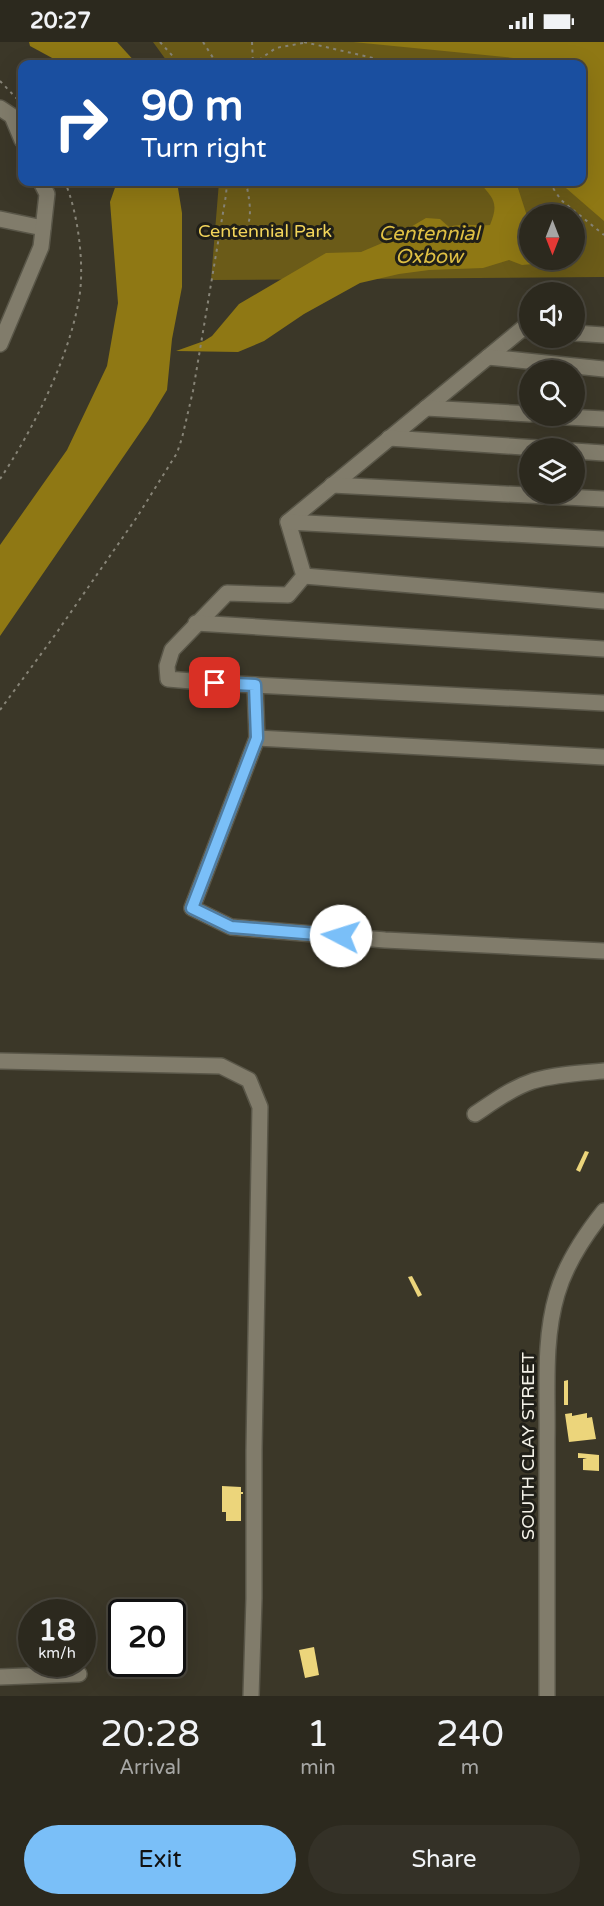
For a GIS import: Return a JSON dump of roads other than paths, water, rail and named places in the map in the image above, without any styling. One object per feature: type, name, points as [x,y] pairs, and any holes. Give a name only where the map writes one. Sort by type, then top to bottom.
[{"type":"street","points":[[0,108],[12,116],[18,130]]},
{"type":"street","points":[[0,344],[41,248],[47,194],[43,186]]},
{"type":"street","points":[[0,219],[43,228]]},
{"type":"street","points":[[288,522],[519,331]]},
{"type":"street","points":[[585,334],[604,335]]},
{"type":"street","points":[[488,357],[604,369]]},
{"type":"street","points":[[426,408],[519,413]]},
{"type":"street","points":[[585,418],[604,419]]},
{"type":"street","points":[[390,438],[519,447]]},
{"type":"street","points":[[585,452],[604,453]]},
{"type":"street","points":[[332,485],[604,499]]},
{"type":"street","points":[[288,522],[604,539]]},
{"type":"street","points":[[288,522],[304,576]]},
{"type":"street","points":[[304,576],[604,601]]},
{"type":"street","points":[[304,576],[288,595],[227,593],[172,650],[167,666],[168,679],[604,702]]},
{"type":"street","points":[[196,623],[604,649]]},
{"type":"street","points":[[255,685],[257,738],[192,908],[231,927],[385,940],[604,951]]},
{"type":"street","points":[[257,738],[604,757]]},
{"type":"street","points":[[0,1061],[221,1066],[249,1080],[260,1107],[251,1696]]},
{"type":"street","points":[[475,1114],[533,1081],[604,1071]]},
{"type":"street","name":"SOUTH CLAY STREET","points":[[547,1696],[549,1330],[563,1275],[604,1211]]},
{"type":"street","points":[[0,1677],[18,1676]]},
{"type":"water","points":[[29,42],[117,42],[133,60],[57,60],[30,46]]},
{"type":"water","points":[[353,42],[604,42],[604,221],[564,186],[586,186],[586,60],[534,60]]},
{"type":"water","points":[[116,186],[178,186],[182,213],[182,287],[172,339],[167,390],[0,636],[0,545],[67,450],[107,366],[118,303],[110,202]]},
{"type":"water","name":"Centennial Oxbow","points":[[482,186],[517,186],[523,204],[519,204],[519,264],[509,260],[483,268],[429,270],[360,283],[304,314],[264,341],[238,352],[176,351],[212,336],[239,304],[326,253],[361,252],[387,241],[426,218],[440,219],[449,227],[490,225],[494,202]]},
{"type":"park label","name":"Centennial Park","points":[[265,231]]}]
